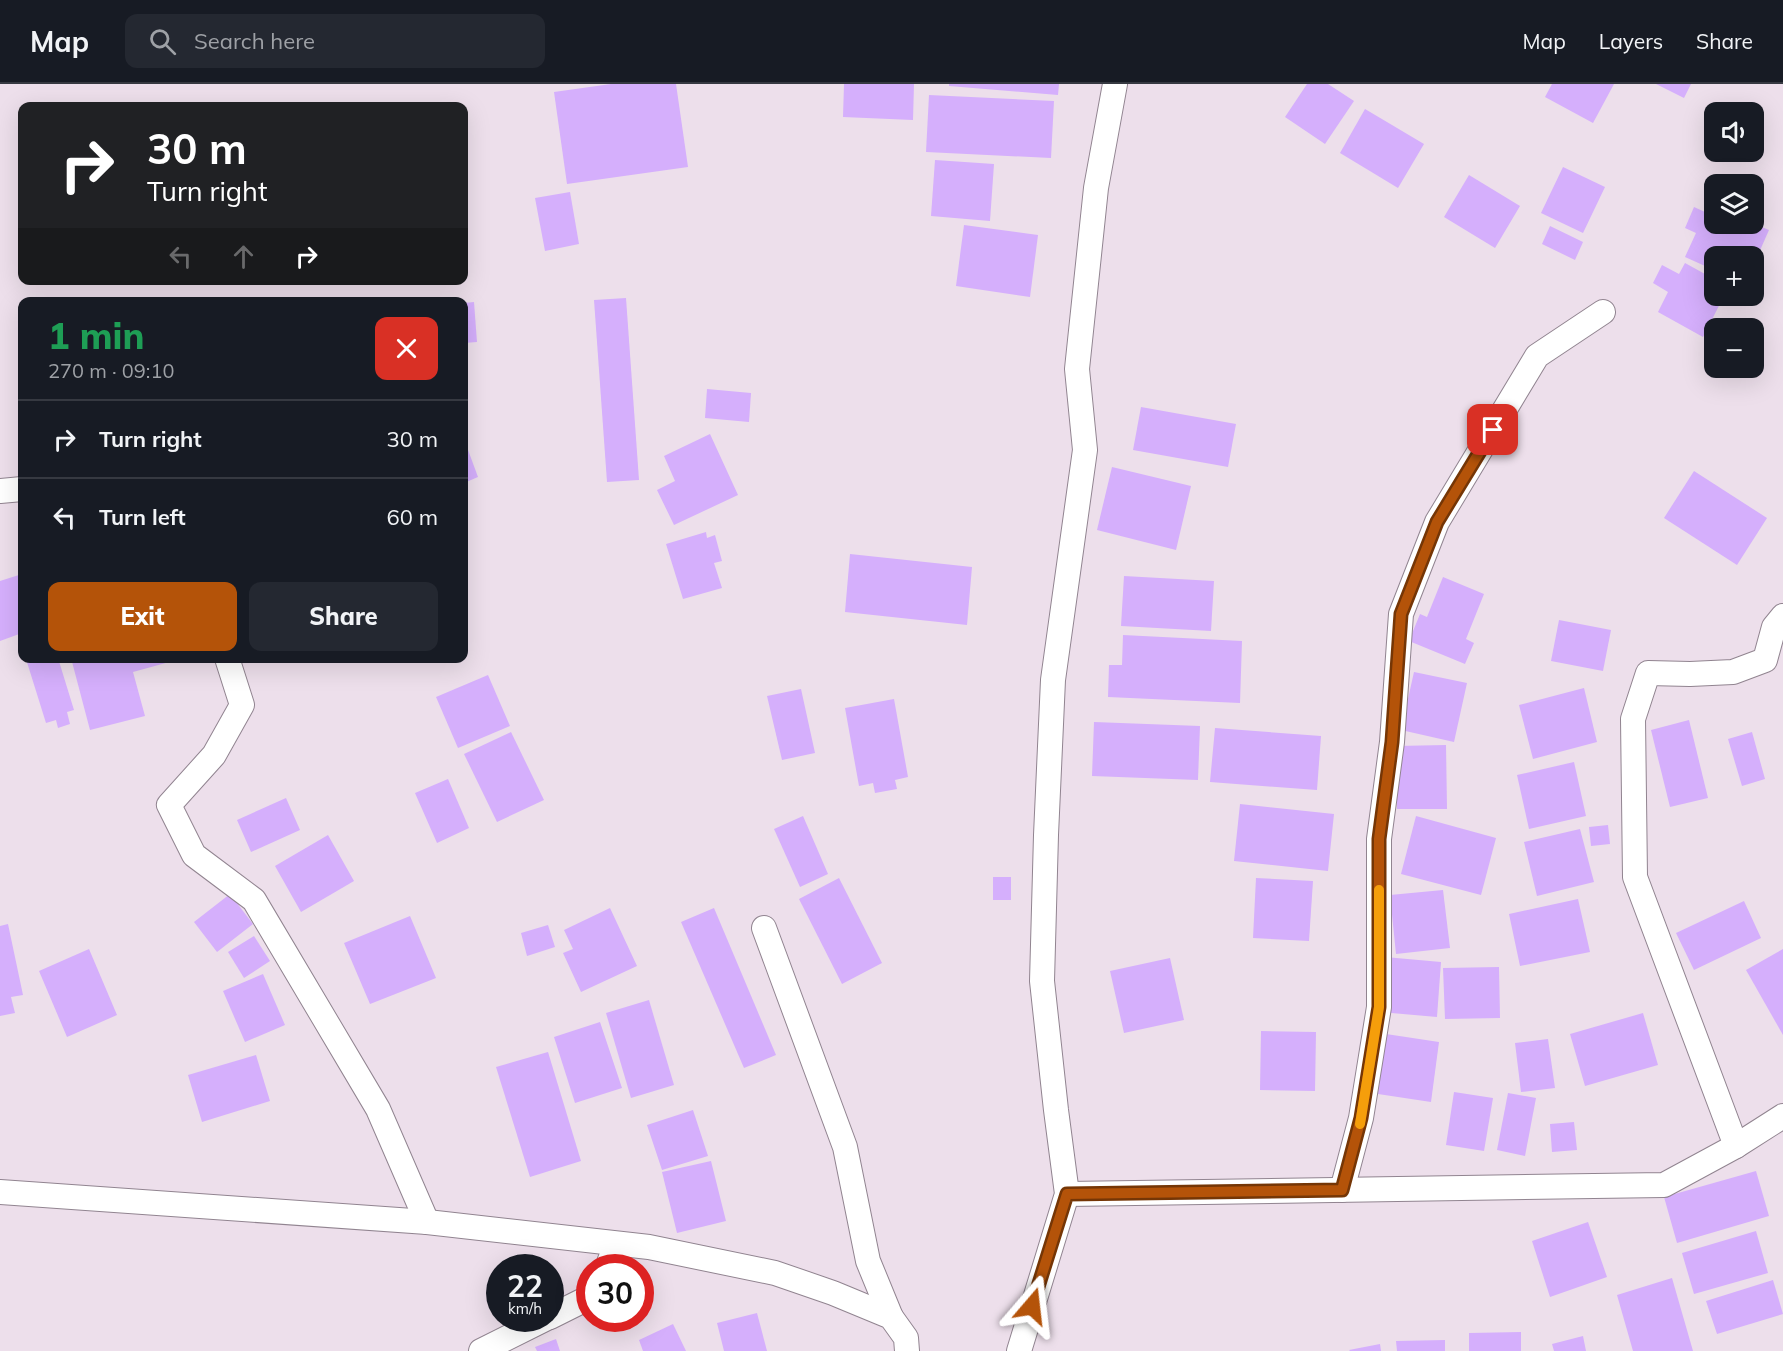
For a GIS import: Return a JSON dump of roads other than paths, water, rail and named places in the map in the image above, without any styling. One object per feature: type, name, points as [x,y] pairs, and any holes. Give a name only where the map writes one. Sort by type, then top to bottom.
[{"type":"street","points":[[1019,1351],[1067,1194],[1042,981],[1046,823],[1053,680],[1085,450],[1077,369],[1096,188],[1115,84]]},
{"type":"street","points":[[1342,1190],[1361,1118],[1379,1007],[1379,839],[1392,742],[1401,614],[1437,522],[1538,356],[1604,312]]},
{"type":"street","points":[[0,491],[18,489]]},
{"type":"street","points":[[1736,1146],[1635,877],[1633,719],[1648,673],[1733,672],[1765,660],[1774,627],[1783,616]]},
{"type":"street","points":[[229,663],[242,705],[214,755],[169,805],[195,855],[254,900],[378,1109],[427,1222]]},
{"type":"street","points":[[764,928],[845,1147],[868,1261],[891,1317],[906,1338],[907,1351]]},
{"type":"street","points":[[1067,1194],[1664,1185],[1736,1146],[1783,1116]]},
{"type":"street","points":[[0,1192],[427,1222],[649,1247],[775,1273],[833,1293],[891,1317]]},
{"type":"street","points":[[612,1254],[616,1244]]},
{"type":"street","points":[[482,1351],[521,1332]]}]
